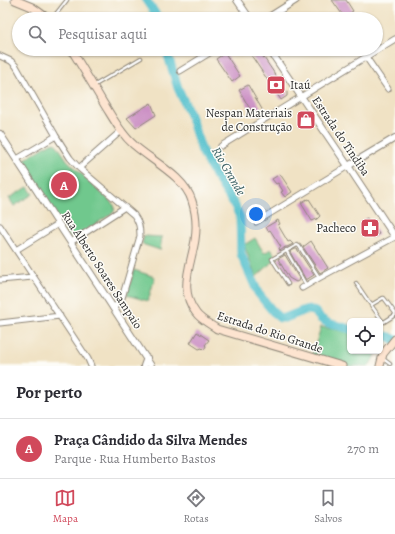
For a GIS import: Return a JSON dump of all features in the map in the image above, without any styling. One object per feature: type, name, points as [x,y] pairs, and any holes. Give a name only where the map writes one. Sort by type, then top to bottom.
[{"type":"main road","points":[[15,0],[41,12]]},
{"type":"main road","name":"Estrada do Rio Grande","points":[[75,56],[121,131],[133,144],[174,176],[185,187],[192,199],[196,226],[195,240],[186,279],[187,293],[190,303],[196,313],[217,329],[342,366]]},
{"type":"main road","points":[[380,363],[383,354],[393,341]]},
{"type":"street","points":[[237,0],[245,12]]},
{"type":"street","points":[[277,12],[296,0]]},
{"type":"street","points":[[383,46],[395,39]]},
{"type":"street","points":[[0,56],[11,61],[16,66],[70,158],[79,168],[134,215],[138,222],[140,236],[122,298],[113,308]]},
{"type":"street","points":[[180,71],[205,56]]},
{"type":"street","name":"Estrada do Tindiba","points":[[274,56],[395,237]]},
{"type":"street","points":[[221,146],[366,57],[388,89]]},
{"type":"street","points":[[79,168],[121,131]]},
{"type":"street","name":"Rua Alberto Soares Sampaio","points":[[0,134],[152,366]]},
{"type":"street","points":[[17,159],[56,136]]},
{"type":"street","points":[[256,222],[395,138]]},
{"type":"street","points":[[71,242],[124,207]]},
{"type":"street","points":[[16,250],[58,224]]},
{"type":"street","points":[[0,226],[3,235],[16,250],[88,359],[91,366]]},
{"type":"street","points":[[304,287],[395,237]]},
{"type":"street","points":[[0,280],[33,277]]},
{"type":"street","points":[[0,323],[60,316]]},
{"type":"street","points":[[144,366],[147,358]]},
{"type":"lane","points":[[56,12],[66,0]]},
{"type":"lane","points":[[93,86],[141,58]]},
{"type":"lane","points":[[288,284],[272,260],[286,250],[298,245],[319,278]]},
{"type":"lane","points":[[286,250],[304,287]]},
{"type":"lane","points":[[356,283],[371,305],[383,322],[395,314],[384,298],[371,305]]},
{"type":"lane","points":[[380,363],[390,364]]},
{"type":"green space","points":[[51,143],[57,145],[67,160],[114,205],[113,213],[75,237],[69,237],[22,162]]},
{"type":"green space","points":[[28,187],[33,194],[14,206],[9,198]]},
{"type":"green space","points":[[144,236],[162,237],[160,250],[142,244]]},
{"type":"green space","points":[[255,238],[264,253],[271,249],[277,258],[256,277],[244,245]]},
{"type":"green space","points":[[134,270],[155,277],[148,301],[127,295]]},
{"type":"green space","points":[[321,327],[347,331],[347,354],[376,354],[369,366],[350,366],[312,355]]},
{"type":"building","points":[[332,0],[346,0],[353,11],[340,12]]},
{"type":"building","points":[[220,56],[227,56],[240,76],[232,82],[216,59]]},
{"type":"building","points":[[252,56],[263,56],[287,92],[287,96],[281,100]]},
{"type":"building","points":[[248,85],[263,111],[254,116],[239,90]]},
{"type":"building","points":[[151,103],[156,115],[136,128],[127,118]]},
{"type":"building","points":[[280,174],[292,192],[285,197],[281,192],[283,191],[278,183],[276,184],[272,179]]},
{"type":"building","points":[[309,199],[320,216],[312,221],[301,203]]},
{"type":"building","name":"Pacheco","points":[[367,218],[379,234],[373,238],[362,221]]},
{"type":"building","points":[[278,220],[280,224],[278,225],[288,242],[290,241],[293,244],[280,251],[279,248],[281,247],[270,230],[268,231],[266,227]]},
{"type":"building","points":[[311,241],[328,268],[320,273],[303,247]]},
{"type":"building","points":[[297,249],[314,275],[306,280],[290,252]]},
{"type":"building","points":[[285,255],[300,280],[296,282],[289,278],[278,259]]},
{"type":"building","points":[[197,332],[209,340],[205,345],[204,350],[202,348],[199,349],[190,343]]},
{"type":"waterway","name":"Rio Grande","points":[[146,0],[154,12]]},
{"type":"waterway","name":"Rio Grande","points":[[168,56],[178,88],[190,115],[201,149],[240,217],[241,254],[258,293],[280,318],[285,318],[305,310],[310,310],[315,312],[321,319],[328,323],[347,328]]},
{"type":"waterway","name":"Rio Grande","points":[[383,336],[395,340]]},
{"type":"place","name":"Itaú","points":[[276,85]]},
{"type":"place","name":"Nespan Materiais de Construção","points":[[306,120]]},
{"type":"place","name":"Praça Cândido da Silva Mendes","points":[[64,185]]},
{"type":"place","name":"Pacheco","points":[[370,228]]}]
